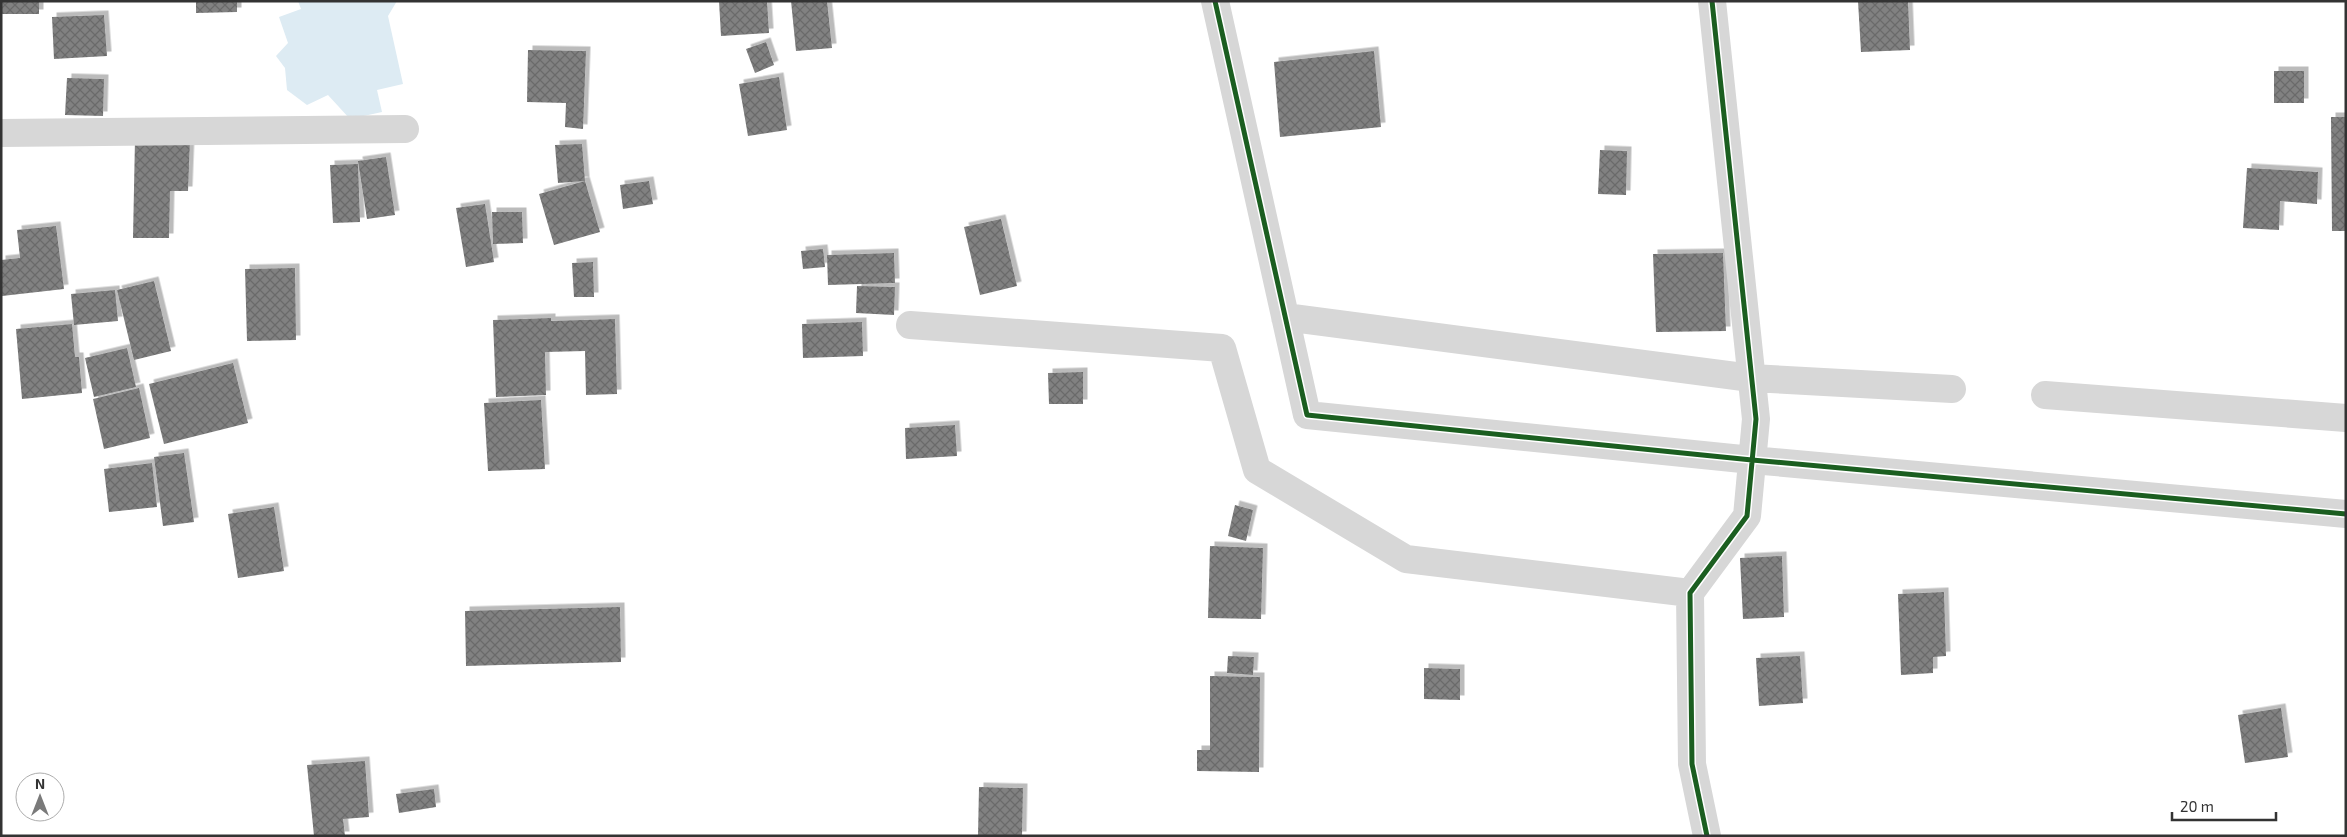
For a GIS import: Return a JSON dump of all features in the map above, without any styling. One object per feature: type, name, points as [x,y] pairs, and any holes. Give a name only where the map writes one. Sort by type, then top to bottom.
[{"type":"street","points":[[1215,1],[1307,415],[1752,460],[2346,514]]},
{"type":"street","points":[[1707,836],[1692,764],[1690,593],[1747,516],[1756,420],[1712,1]]},
{"type":"street","points":[[1,133],[405,129]]},
{"type":"street","points":[[1285,317],[1751,378],[1952,389]]},
{"type":"street","points":[[910,325],[1222,348],[1257,470],[1406,559],[1690,593]]},
{"type":"street","points":[[2045,395],[2346,418]]},
{"type":"shaded area","points":[[298,1],[397,1],[388,16],[403,84],[377,90],[382,112],[350,119],[328,95],[307,105],[287,90],[285,68],[276,56],[288,43],[279,17],[301,9]]},
{"type":"building","points":[[1,1],[39,1],[39,14],[1,14]]},
{"type":"building","points":[[196,1],[237,1],[237,12],[196,13]]},
{"type":"building","points":[[719,1],[767,1],[769,33],[721,36]]},
{"type":"building","points":[[791,1],[827,1],[832,48],[796,51]]},
{"type":"building","points":[[1858,1],[1908,1],[1910,50],[1861,52]]},
{"type":"building","points":[[104,15],[107,56],[54,59],[52,17]]},
{"type":"building","points":[[766,42],[774,65],[755,73],[746,49]]},
{"type":"building","points":[[528,50],[586,51],[583,129],[565,127],[566,103],[527,102]]},
{"type":"building","points":[[1374,51],[1381,127],[1280,137],[1274,62]]},
{"type":"building","points":[[2274,71],[2304,71],[2304,103],[2274,103]]},
{"type":"building","points":[[779,77],[787,130],[748,136],[739,84]]},
{"type":"building","points":[[67,78],[104,79],[103,116],[65,115]]},
{"type":"building","points":[[2331,117],[2346,117],[2346,231],[2332,231]]},
{"type":"building","points":[[135,139],[190,140],[188,191],[170,191],[169,238],[133,238]]},
{"type":"building","points":[[582,144],[585,181],[558,183],[555,145]]},
{"type":"building","points":[[1600,150],[1627,151],[1626,195],[1598,194]]},
{"type":"building","points":[[386,157],[395,215],[367,219],[358,161]]},
{"type":"building","points":[[358,164],[360,222],[333,223],[330,165]]},
{"type":"building","points":[[2247,168],[2318,172],[2317,204],[2280,201],[2279,230],[2243,228]]},
{"type":"building","points":[[585,181],[600,232],[554,245],[539,194]]},
{"type":"building","points":[[649,181],[653,204],[623,209],[620,185]]},
{"type":"building","points":[[485,204],[494,262],[466,267],[456,208]]},
{"type":"building","points":[[492,212],[522,212],[523,243],[493,244]]},
{"type":"building","points":[[1001,219],[1017,286],[980,295],[964,227]]},
{"type":"building","points":[[56,226],[64,289],[2,296],[1,260],[20,258],[17,230]]},
{"type":"building","points":[[823,249],[825,267],[803,269],[801,251]]},
{"type":"building","points":[[894,253],[895,283],[828,285],[827,255]]},
{"type":"building","points":[[1723,253],[1726,331],[1656,332],[1653,254]]},
{"type":"building","points":[[593,262],[594,297],[574,297],[572,263]]},
{"type":"building","points":[[295,268],[296,340],[247,341],[245,269]]},
{"type":"building","points":[[154,281],[171,351],[134,360],[117,290]]},
{"type":"building","points":[[857,286],[895,287],[894,315],[856,313]]},
{"type":"building","points":[[115,290],[118,321],[74,325],[71,294]]},
{"type":"building","points":[[551,318],[551,321],[615,319],[617,394],[586,395],[585,351],[545,352],[546,395],[496,397],[493,320]]},
{"type":"building","points":[[862,322],[863,356],[803,358],[802,324]]},
{"type":"building","points":[[72,324],[75,357],[79,357],[82,393],[22,399],[16,329]]},
{"type":"building","points":[[127,348],[136,387],[94,397],[85,358]]},
{"type":"building","points":[[233,363],[248,423],[164,444],[149,384]]},
{"type":"building","points":[[1083,372],[1083,404],[1049,404],[1048,373]]},
{"type":"building","points":[[139,388],[150,438],[104,449],[93,399]]},
{"type":"building","points":[[541,400],[545,469],[488,471],[484,403]]},
{"type":"building","points":[[955,425],[957,456],[906,459],[905,428]]},
{"type":"building","points":[[184,453],[194,522],[163,526],[154,457]]},
{"type":"building","points":[[152,463],[157,507],[109,512],[104,469]]},
{"type":"building","points":[[1235,505],[1253,510],[1246,541],[1228,536]]},
{"type":"building","points":[[274,507],[284,571],[238,578],[228,514]]},
{"type":"building","points":[[1210,546],[1263,548],[1261,619],[1208,618]]},
{"type":"building","points":[[1782,556],[1784,617],[1743,619],[1740,558]]},
{"type":"building","points":[[1944,592],[1946,656],[1933,657],[1933,673],[1901,675],[1898,594]]},
{"type":"building","points":[[620,607],[621,662],[466,666],[465,611]]},
{"type":"building","points":[[1228,656],[1254,657],[1253,675],[1227,673]]},
{"type":"building","points":[[1800,656],[1803,703],[1759,706],[1756,658]]},
{"type":"building","points":[[1424,668],[1460,669],[1460,700],[1424,699]]},
{"type":"building","points":[[1210,676],[1260,677],[1259,772],[1197,771],[1197,750],[1210,750]]},
{"type":"building","points":[[2281,708],[2288,757],[2245,763],[2238,715]]},
{"type":"building","points":[[365,761],[369,817],[343,819],[345,836],[314,836],[307,765]]},
{"type":"building","points":[[979,787],[1023,788],[1022,836],[978,836]]},
{"type":"building","points":[[434,789],[436,807],[399,813],[396,794]]},
{"type":"cycle path","points":[[1215,1],[1307,415],[1752,460],[2346,514]]},
{"type":"cycle path","points":[[1707,836],[1692,764],[1690,593],[1747,516],[1756,419],[1712,1]]}]
